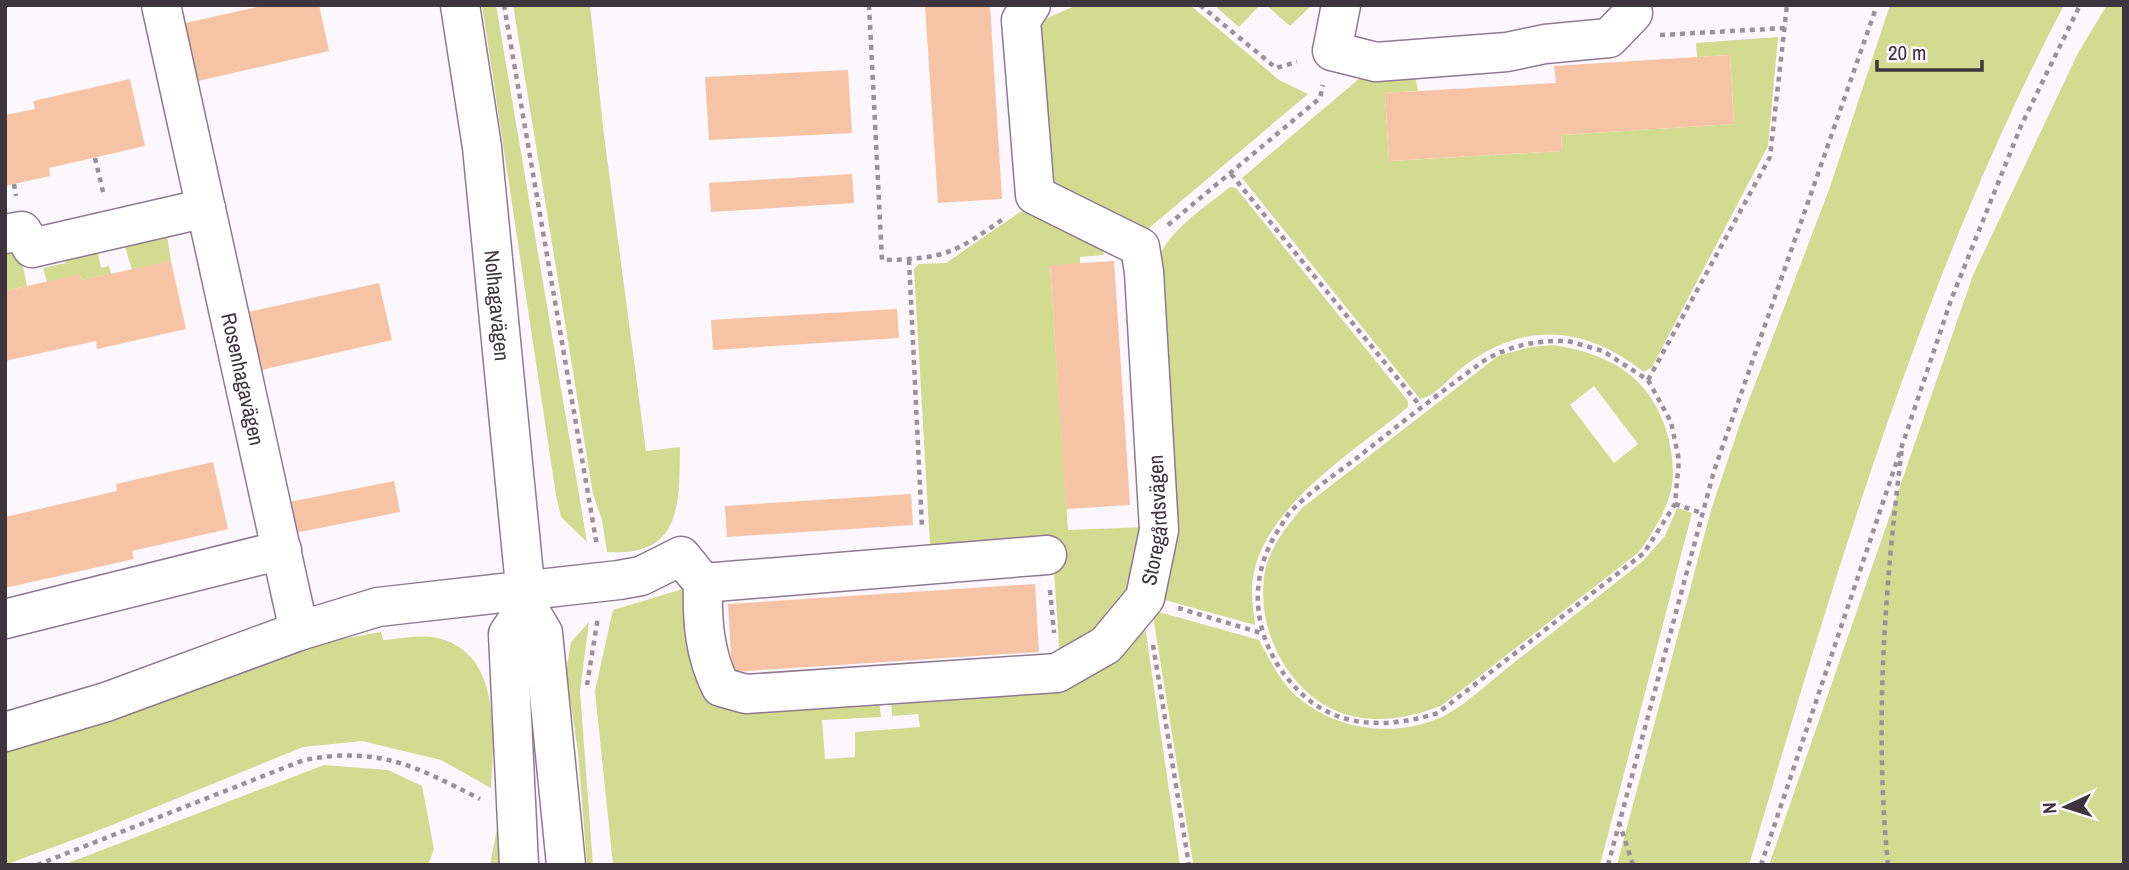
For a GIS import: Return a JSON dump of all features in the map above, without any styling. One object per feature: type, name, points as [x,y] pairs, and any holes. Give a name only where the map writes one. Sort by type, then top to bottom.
[{"type":"street","name":"Rosenhagavägen","points":[[161,5],[299,631]]},
{"type":"street","name":"Nolhagavägen","points":[[460,5],[482,147],[527,597],[543,633],[566,865]]},
{"type":"street","points":[[1031,5],[1021,20],[1035,195],[1140,247]]},
{"type":"street","points":[[1341,5],[1332,51],[1376,62],[1507,52],[1621,25]]},
{"type":"street","points":[[5,234],[22,231],[33,248],[206,208]]},
{"type":"street","name":"Storegårdsvägen","points":[[703,583],[702,615],[709,664],[721,687],[746,694],[1057,673],[1106,645],[1145,597],[1159,530],[1144,272],[1140,247]]},
{"type":"street","points":[[5,619],[282,550]]},
{"type":"street","points":[[5,732],[106,702],[299,631],[378,607],[527,597],[641,576],[681,556],[703,583],[1047,555]]},
{"type":"street","points":[[519,865],[508,634],[527,597]]},
{"type":"path","points":[[503,5],[598,548]]},
{"type":"path","points":[[869,5],[882,260],[940,257],[970,243],[1035,195]]},
{"type":"path","points":[[1200,5],[1276,68],[1332,51]]},
{"type":"path","points":[[1648,380],[1770,157],[1787,5]]},
{"type":"path","points":[[1608,865],[1702,513],[1877,5]]},
{"type":"path","points":[[1761,865],[1903,436],[1951,300],[2021,126],[2080,5]]},
{"type":"path","points":[[1621,25],[1785,28]]},
{"type":"path","points":[[1140,247],[1320,98],[1332,51]]},
{"type":"path","points":[[1231,174],[1421,407]]},
{"type":"path","points":[[909,260],[924,565]]},
{"type":"path","points":[[1568,341],[1594,348],[1622,361],[1648,380],[1671,422],[1679,460],[1675,504],[1644,553],[1438,713],[1404,723],[1368,724],[1332,713],[1301,694],[1283,674],[1261,633],[1258,578],[1266,550],[1290,512],[1421,407],[1500,351],[1533,342],[1568,341]]},
{"type":"path","points":[[1888,865],[1884,828],[1883,679],[1891,537],[1903,436]]},
{"type":"path","points":[[1675,504],[1702,513]]},
{"type":"path","points":[[1047,555],[1057,673]]},
{"type":"path","points":[[1189,865],[1145,597],[1261,633]]},
{"type":"path","points":[[37,865],[304,760],[340,753],[377,755],[420,769],[481,800]]},
{"type":"path","points":[[1619,822],[1633,865]]},
{"type":"green space","points":[[482,5],[496,5],[587,542],[561,517],[556,495]]},
{"type":"green space","points":[[513,5],[590,5],[604,135],[646,451],[680,447],[679,489],[671,523],[663,536],[650,546],[632,551],[607,552],[602,520],[593,494]]},
{"type":"green space","points":[[1077,5],[1190,5],[1279,80],[1308,94],[1148,229],[1134,230],[1106,221],[1043,176],[1033,34],[1043,20]]},
{"type":"green space","points":[[1214,5],[1260,5],[1239,27]]},
{"type":"green space","points":[[1266,5],[1312,5],[1290,26]]},
{"type":"green space","points":[[1890,5],[2064,5],[2013,108],[1925,319],[1849,536],[1749,865],[1617,865],[1711,510],[1741,421],[1830,187]]},
{"type":"green space","points":[[2107,5],[2124,5],[2124,865],[1769,865],[1973,275],[2078,53]]},
{"type":"green space","points":[[1778,37],[1768,146],[1652,367],[1644,372],[1623,357],[1579,338],[1535,335],[1512,340],[1490,350],[1462,368],[1433,394],[1420,399],[1242,178],[1367,72],[1414,71],[1418,91],[1385,93],[1389,161],[1562,151],[1561,135],[1734,124],[1730,55],[1697,57],[1696,43]]},
{"type":"green space","points":[[1230,187],[1236,188],[1408,401],[1408,407],[1317,480],[1277,523],[1263,547],[1254,572],[1252,592],[1255,625],[1154,597],[1156,263],[1178,230]]},
{"type":"green space","points":[[1032,210],[1102,246],[1104,255],[1080,257],[1080,264],[1050,266],[1068,530],[1147,527],[1126,597],[1095,640],[1060,661],[1052,539],[930,545],[914,269],[919,264],[946,263],[1020,212]]},
{"type":"green space","points":[[166,229],[171,261],[132,270],[124,243]]},
{"type":"green space","points":[[18,243],[27,286],[5,291],[5,245]]},
{"type":"green space","points":[[96,244],[101,268],[109,266],[111,274],[81,280],[80,275],[47,282],[43,268],[66,263],[63,252]]},
{"type":"green space","points":[[1554,345],[1594,355],[1627,372],[1651,398],[1668,436],[1673,477],[1671,490],[1658,522],[1639,552],[1441,706],[1407,716],[1373,719],[1348,715],[1325,705],[1305,690],[1289,672],[1276,650],[1268,627],[1263,602],[1264,578],[1269,558],[1278,540],[1302,508],[1498,356],[1531,347]],"holes":[[[1594,386],[1638,444],[1614,463],[1570,405]]]},
{"type":"green space","points":[[1677,508],[1692,513],[1600,865],[1193,863],[1152,610],[1259,640],[1274,668],[1293,693],[1326,715],[1344,723],[1364,727],[1404,728],[1442,717],[1460,706],[1643,561],[1665,536]]},
{"type":"green space","points":[[686,588],[699,678],[879,700],[881,717],[822,720],[825,759],[855,757],[855,732],[920,727],[918,714],[892,716],[891,698],[1058,687],[1143,613],[1180,865],[613,865],[595,691],[613,610]]},
{"type":"green space","points":[[589,622],[580,691],[593,865],[587,865],[578,752],[566,672],[571,642]]},
{"type":"green space","points":[[381,632],[383,640],[437,638],[458,646],[473,660],[490,699],[493,745],[491,788],[441,760],[362,741],[303,747],[97,831],[5,865],[5,750],[324,642]]},
{"type":"green space","points":[[324,765],[388,770],[422,786],[434,849],[428,865],[63,865]]},
{"type":"green space","points":[[503,798],[502,865],[490,865]]},
{"type":"building","points":[[266,5],[319,5],[329,51],[194,82],[181,24]]},
{"type":"building","points":[[925,5],[990,5],[1002,199],[938,203]]},
{"type":"building","points":[[1730,55],[1734,124],[1561,135],[1562,151],[1389,161],[1385,93],[1556,83],[1554,66]]},
{"type":"building","points":[[848,70],[852,133],[709,140],[705,77]]},
{"type":"building","points":[[130,79],[145,146],[49,168],[50,176],[5,186],[5,115],[35,109],[33,101]]},
{"type":"building","points":[[852,174],[854,203],[711,212],[709,183]]},
{"type":"building","points":[[171,261],[186,329],[97,349],[96,341],[5,361],[5,291],[80,274],[81,280]]},
{"type":"building","points":[[1114,261],[1130,505],[1066,509],[1050,265]]},
{"type":"building","points":[[379,283],[392,340],[257,371],[244,313]]},
{"type":"building","points":[[897,309],[899,338],[713,350],[711,320]]},
{"type":"building","points":[[213,462],[228,529],[132,551],[134,559],[5,588],[5,517],[117,491],[116,484]]},
{"type":"building","points":[[394,481],[400,512],[295,533],[289,502]]},
{"type":"building","points":[[911,494],[913,525],[727,537],[725,506]]},
{"type":"building","points":[[1035,584],[1039,652],[732,672],[728,604]]}]
